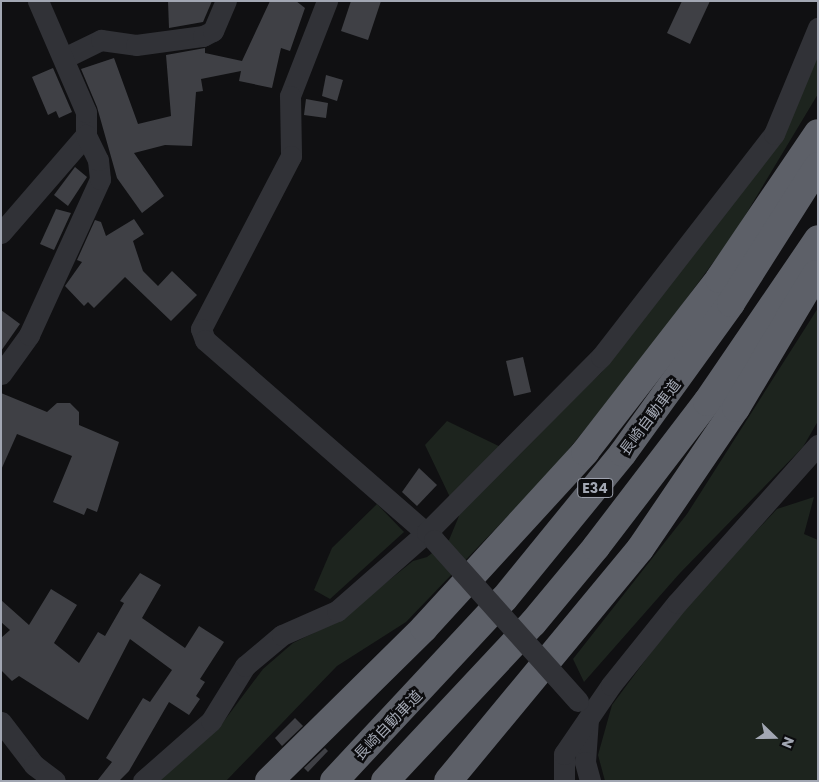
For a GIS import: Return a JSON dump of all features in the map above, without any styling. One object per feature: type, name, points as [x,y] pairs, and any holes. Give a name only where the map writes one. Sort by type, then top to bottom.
[{"type":"highway","points":[[268,781],[424,628],[585,452],[719,279],[818,132]]},
{"type":"highway","name":"長崎自動車道","points":[[334,781],[504,599],[623,453],[731,303],[818,166]]},
{"type":"highway","name":"E34","points":[[385,781],[533,623],[602,540],[708,402],[818,239]]},
{"type":"highway","points":[[448,781],[640,549],[736,408],[818,270]]},
{"type":"street","points":[[2,370],[28,335],[100,179],[98,160],[86,135],[86,112],[66,57],[38,1]]},
{"type":"street","points":[[66,57],[101,40],[136,45],[203,36],[213,32],[226,1]]},
{"type":"street","points":[[327,1],[290,96],[291,156],[201,329],[205,340],[314,438],[431,536],[583,709],[585,762],[590,781]]},
{"type":"street","points":[[143,781],[211,721],[245,666],[282,635],[337,611],[431,536],[601,356],[774,134],[818,28]]},
{"type":"street","points":[[1,233],[86,135]]},
{"type":"street","points":[[564,781],[564,754],[583,709],[818,445]]},
{"type":"street","points":[[1,722],[34,765],[54,781]]},
{"type":"shaded area","points":[[818,55],[818,94],[734,234],[637,366],[550,472],[406,622],[337,666],[226,781],[158,781],[221,725],[263,669],[293,643],[338,621],[413,561],[427,557],[449,540],[459,516],[425,445],[447,421],[513,453],[601,373],[777,145]]},
{"type":"shaded area","points":[[818,308],[818,421],[803,447],[680,573],[584,682],[573,659],[687,514]]},
{"type":"shaded area","points":[[814,497],[804,534],[818,540],[818,781],[605,781],[598,755],[612,705],[684,608],[777,509]]},
{"type":"shaded area","points":[[377,504],[404,532],[330,599],[314,590],[332,548]]},
{"type":"building","points":[[168,1],[212,1],[203,22],[169,28]]},
{"type":"building","points":[[270,1],[296,1],[305,8],[290,51],[281,48],[272,88],[239,81],[241,71],[201,79],[203,91],[196,92],[192,146],[165,145],[134,153],[164,196],[142,213],[117,178],[97,107],[81,69],[114,58],[138,124],[171,116],[166,55],[205,48],[205,53],[242,61]]},
{"type":"building","points":[[351,1],[381,1],[368,40],[341,31]]},
{"type":"building","points":[[682,1],[710,1],[690,44],[667,33]]},
{"type":"building","points":[[53,68],[72,112],[59,118],[56,111],[48,115],[32,77]]},
{"type":"building","points":[[326,75],[343,80],[337,101],[322,96]]},
{"type":"building","points":[[306,99],[328,103],[326,118],[304,115]]},
{"type":"building","points":[[75,167],[87,177],[68,206],[54,195]]},
{"type":"building","points":[[56,209],[71,213],[54,250],[40,244]]},
{"type":"building","points":[[134,219],[144,234],[133,241],[143,271],[158,286],[172,271],[197,295],[171,321],[125,277],[94,308],[88,302],[84,306],[65,286],[82,262],[77,260],[95,220],[101,222],[106,236]]},
{"type":"building","points":[[1,310],[20,324],[1,351]]},
{"type":"building","points":[[523,357],[531,392],[514,396],[506,361]]},
{"type":"building","points":[[1,393],[47,412],[57,403],[70,403],[79,412],[79,425],[119,442],[97,512],[87,508],[84,515],[53,502],[72,456],[17,434],[1,470]]},
{"type":"building","points":[[419,468],[437,485],[417,506],[402,492]]},
{"type":"building","points":[[140,573],[161,585],[142,618],[185,648],[199,626],[224,642],[200,679],[205,682],[196,696],[200,699],[189,715],[169,702],[129,771],[119,781],[97,781],[112,762],[106,758],[143,698],[150,702],[172,670],[130,639],[88,720],[19,676],[12,681],[1,670],[1,638],[10,630],[1,622],[1,600],[29,625],[51,589],[77,605],[54,643],[79,663],[98,632],[105,636],[124,603],[120,601]]},
{"type":"building","points":[[295,718],[303,726],[282,746],[275,738]]},
{"type":"building","points":[[325,748],[328,751],[308,772],[304,768]]}]
